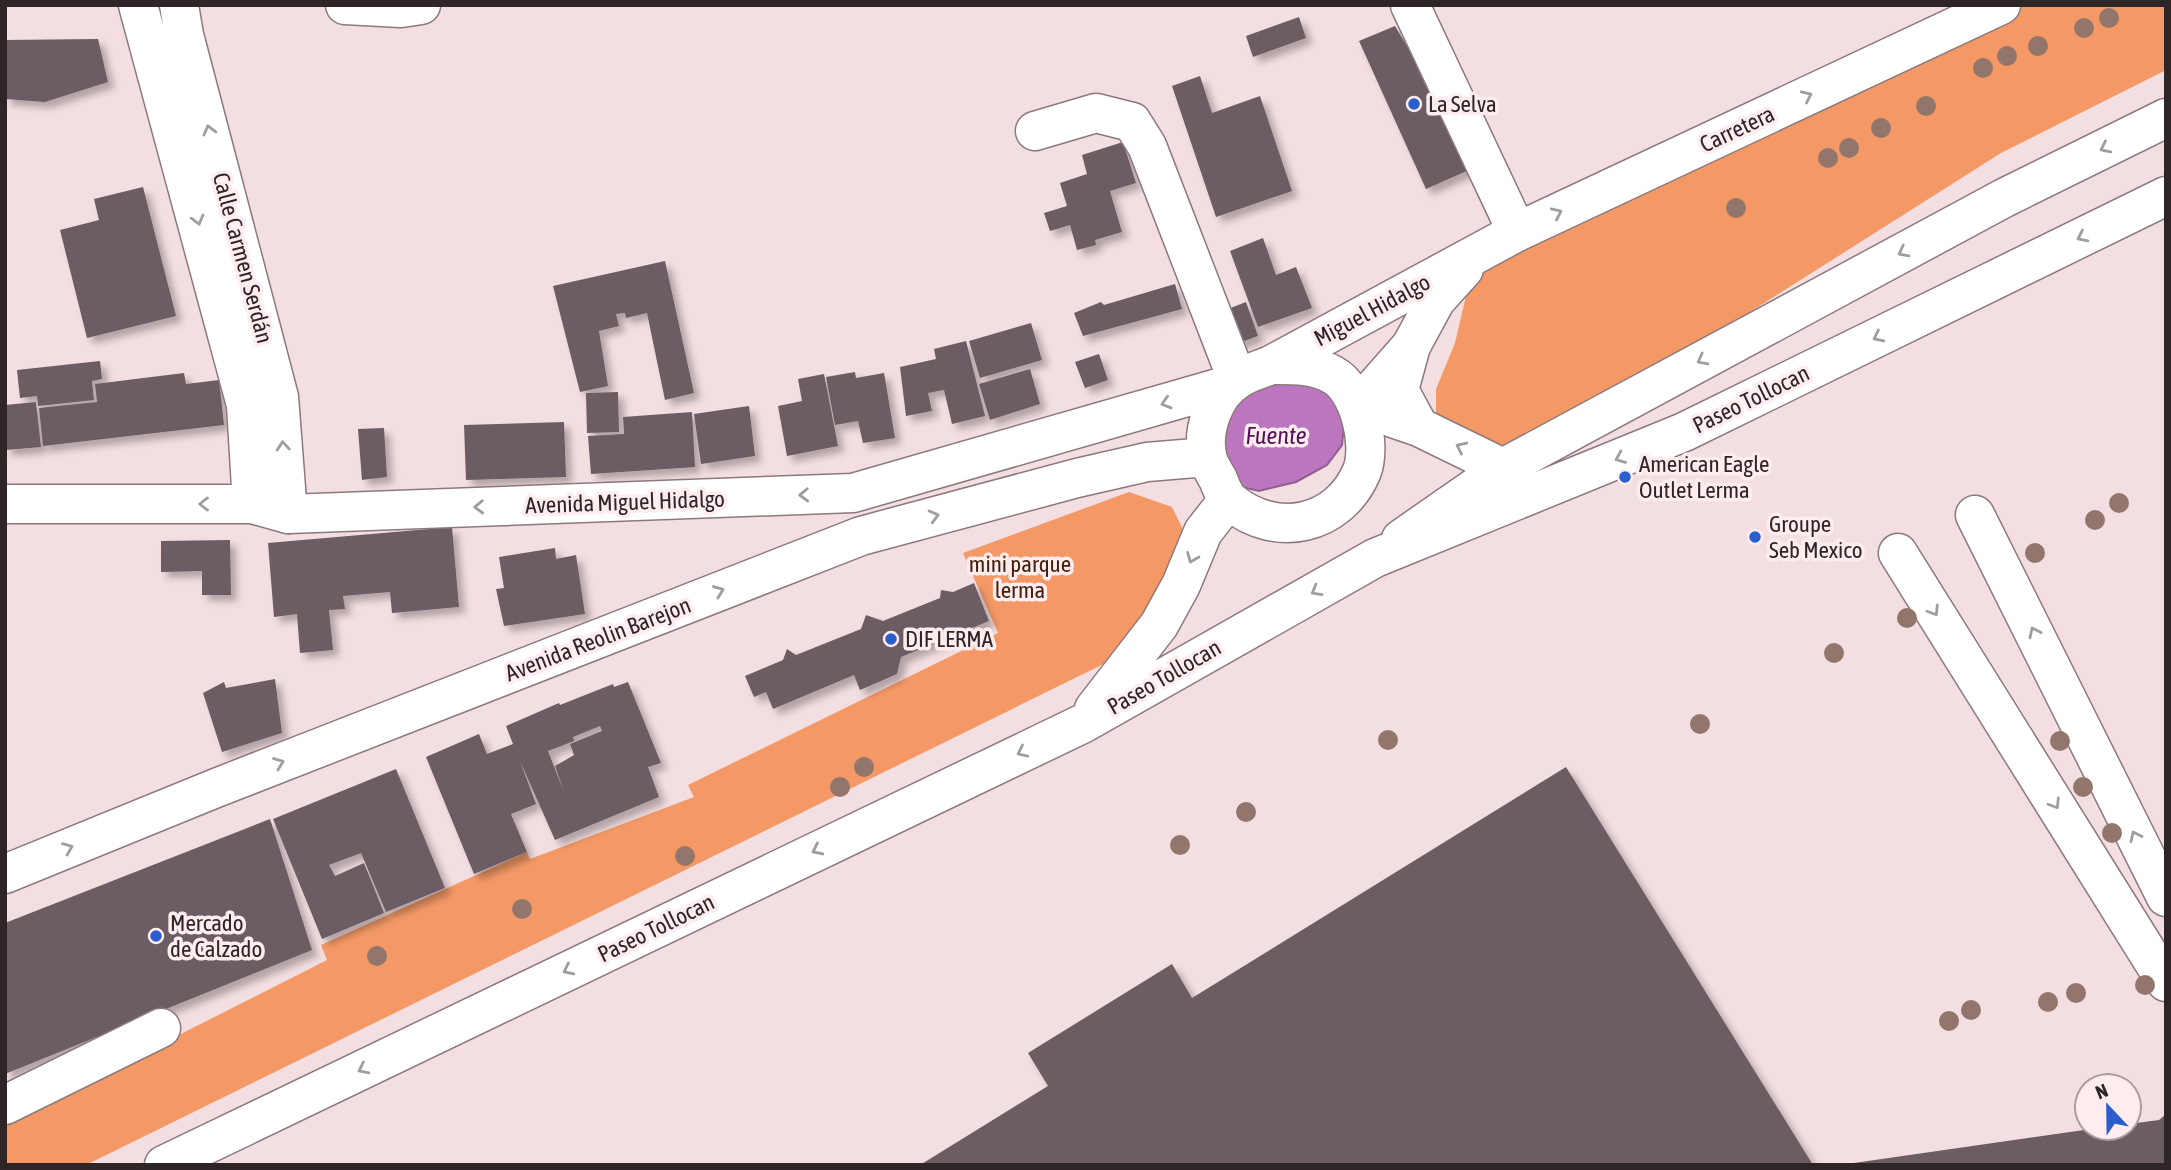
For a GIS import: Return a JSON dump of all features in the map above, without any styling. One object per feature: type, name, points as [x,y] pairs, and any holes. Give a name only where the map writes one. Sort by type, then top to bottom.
[{"type":"main road","name":"Calle Carmen Serdán","points":[[138,5],[263,401]]},
{"type":"main road","name":"Calle Carmen Serdán","points":[[179,5],[263,401],[270,509]]},
{"type":"main road","points":[[345,5],[401,8],[421,5]]},
{"type":"main road","points":[[1410,5],[1517,232]]},
{"type":"main road","name":"Carretera","points":[[1475,257],[1517,232],[2001,5]]},
{"type":"main road","points":[[1035,131],[1096,113],[1132,122],[1147,146],[1247,376]]},
{"type":"main road","points":[[1375,558],[1503,468],[1992,204],[2166,118]]},
{"type":"main road","name":"Paseo Tollocan","points":[[164,1165],[1084,723],[1375,558],[1684,432],[2166,196]]},
{"type":"main road","points":[[1358,406],[1411,346],[1436,300],[1475,257]]},
{"type":"main road","name":"Miguel Hidalgo","points":[[1247,376],[1475,257]]},
{"type":"main road","points":[[1411,346],[1399,390],[1419,427]]},
{"type":"main road","points":[[1305,366],[1335,376],[1358,406],[1366,437],[1363,469],[1334,508],[1287,523],[1255,518],[1228,500],[1207,457],[1206,430],[1215,405],[1247,376],[1305,366]]},
{"type":"main road","name":"Avenida Miguel Hidalgo","points":[[5,504],[270,509],[853,493],[1247,376]]},
{"type":"main road","points":[[1358,406],[1419,427],[1503,468]]},
{"type":"main road","name":"Avenida Reolin Barejon","points":[[5,874],[216,788],[861,536],[1147,462],[1207,457]]},
{"type":"main road","points":[[853,493],[861,536]]},
{"type":"main road","points":[[1084,723],[1158,625],[1181,585],[1203,532],[1228,500]]},
{"type":"main road","points":[[1975,515],[2166,897]]},
{"type":"main road","points":[[1898,553],[2166,982]]},
{"type":"main road","points":[[5,1105],[161,1028]]},
{"type":"green space","points":[[2003,5],[2166,5],[2166,70],[2001,153],[1728,326],[1498,449],[1436,421],[1436,389],[1455,343],[1475,257]]},
{"type":"green space","name":"mini parque lerma","points":[[1129,492],[1172,507],[1188,540],[1132,650],[86,1165],[5,1165],[5,1123],[327,960],[321,945],[527,852],[530,859],[694,797],[688,785],[998,633],[963,553]]},
{"type":"water","name":"Fuente","points":[[1282,383],[1305,384],[1326,391],[1338,406],[1344,425],[1342,445],[1327,465],[1296,482],[1259,491],[1238,486],[1216,432],[1242,398],[1259,389]]},
{"type":"building","points":[[1299,17],[1306,38],[1253,57],[1246,36]]},
{"type":"building","name":"La Selva","points":[[1395,26],[1478,166],[1426,189],[1359,41]]},
{"type":"building","points":[[98,39],[108,82],[45,102],[5,99],[5,40]]},
{"type":"building","points":[[1200,76],[1212,113],[1260,96],[1292,191],[1216,217],[1172,86]]},
{"type":"building","points":[[1123,142],[1136,183],[1110,191],[1122,232],[1095,240],[1096,245],[1077,250],[1070,225],[1050,231],[1044,213],[1067,206],[1060,183],[1087,174],[1082,155]]},
{"type":"building","points":[[143,187],[176,316],[87,338],[60,230],[99,220],[94,199]]},
{"type":"building","points":[[1263,238],[1276,275],[1296,267],[1312,308],[1258,327],[1230,251]]},
{"type":"building","points":[[665,261],[694,393],[665,400],[647,313],[626,318],[625,313],[616,314],[619,326],[599,331],[608,386],[580,392],[553,286]]},
{"type":"building","points":[[1175,284],[1182,309],[1083,336],[1074,313],[1101,302],[1104,305]]},
{"type":"building","points":[[1246,302],[1258,336],[1228,347],[1215,314]]},
{"type":"building","points":[[1031,323],[1042,360],[980,378],[969,341]]},
{"type":"building","points":[[966,341],[985,416],[952,424],[944,390],[928,393],[932,411],[906,416],[900,367],[936,359],[934,349]]},
{"type":"building","points":[[1099,354],[1108,380],[1085,388],[1075,362]]},
{"type":"building","points":[[100,361],[102,379],[92,381],[94,400],[38,406],[37,396],[20,398],[17,370]]},
{"type":"building","points":[[1030,369],[1040,404],[990,420],[979,384]]},
{"type":"building","points":[[855,372],[856,378],[884,373],[895,438],[863,443],[858,421],[835,425],[826,377]]},
{"type":"building","points":[[184,373],[186,384],[219,380],[224,425],[43,446],[39,408],[97,402],[95,384]]},
{"type":"building","points":[[824,374],[838,446],[787,456],[778,406],[802,401],[798,379]]},
{"type":"building","points":[[618,392],[619,432],[587,433],[586,393]]},
{"type":"building","points":[[36,402],[41,447],[5,450],[5,405]]},
{"type":"building","points":[[749,406],[755,456],[701,464],[694,414]]},
{"type":"building","points":[[692,412],[695,467],[591,474],[588,436],[624,434],[623,417]]},
{"type":"building","points":[[564,422],[566,477],[466,480],[464,425]]},
{"type":"building","points":[[384,428],[387,477],[362,480],[358,429]]},
{"type":"building","points":[[452,527],[459,607],[392,613],[390,592],[343,596],[345,609],[329,610],[333,650],[300,653],[297,614],[274,617],[268,543]]},
{"type":"building","points":[[230,540],[231,595],[202,595],[202,571],[161,572],[161,541]]},
{"type":"building","points":[[555,548],[556,559],[576,555],[585,614],[504,626],[496,589],[504,588],[499,557]]},
{"type":"building","name":"DIF LERMA","points":[[974,583],[989,621],[901,657],[897,674],[860,690],[854,675],[773,709],[766,692],[754,697],[745,676],[783,660],[787,649],[796,655],[861,629],[866,615],[883,621],[940,598],[941,590],[953,592]]},
{"type":"building","points":[[275,679],[282,733],[222,752],[203,693],[224,682],[226,688]]},
{"type":"building","points":[[628,682],[661,763],[648,767],[659,797],[555,840],[520,761],[536,804],[511,814],[527,852],[474,874],[426,757],[479,734],[487,754],[513,744],[506,726],[559,703],[560,705],[613,684],[614,687]],"holes":[[[600,726],[602,731],[570,744],[574,755],[555,766],[564,792],[548,751],[574,741],[573,737]]]},
{"type":"building","points":[[1566,767],[1813,1165],[920,1165],[1048,1086],[1028,1053],[1172,964],[1192,998]]},
{"type":"building","points":[[396,769],[445,888],[386,912],[361,853],[329,865],[335,876],[364,863],[384,913],[322,939],[273,819]]},
{"type":"building","name":"Mercado de Calzado","points":[[270,819],[312,950],[5,1074],[5,923]]},
{"type":"building","points":[[2166,1114],[2166,1165],[1840,1165],[2073,1132],[2073,1142],[2143,1142],[2143,1122],[2159,1120]]},
{"type":"place","name":"La Selva","points":[[1414,104]]},
{"type":"place","name":"American Eagle Outlet Lerma","points":[[1625,477]]},
{"type":"place","name":"Groupe Seb Mexico","points":[[1755,537]]},
{"type":"place","name":"DIF LERMA","points":[[891,639]]},
{"type":"place","name":"Mercado de Calzado","points":[[156,936]]}]
